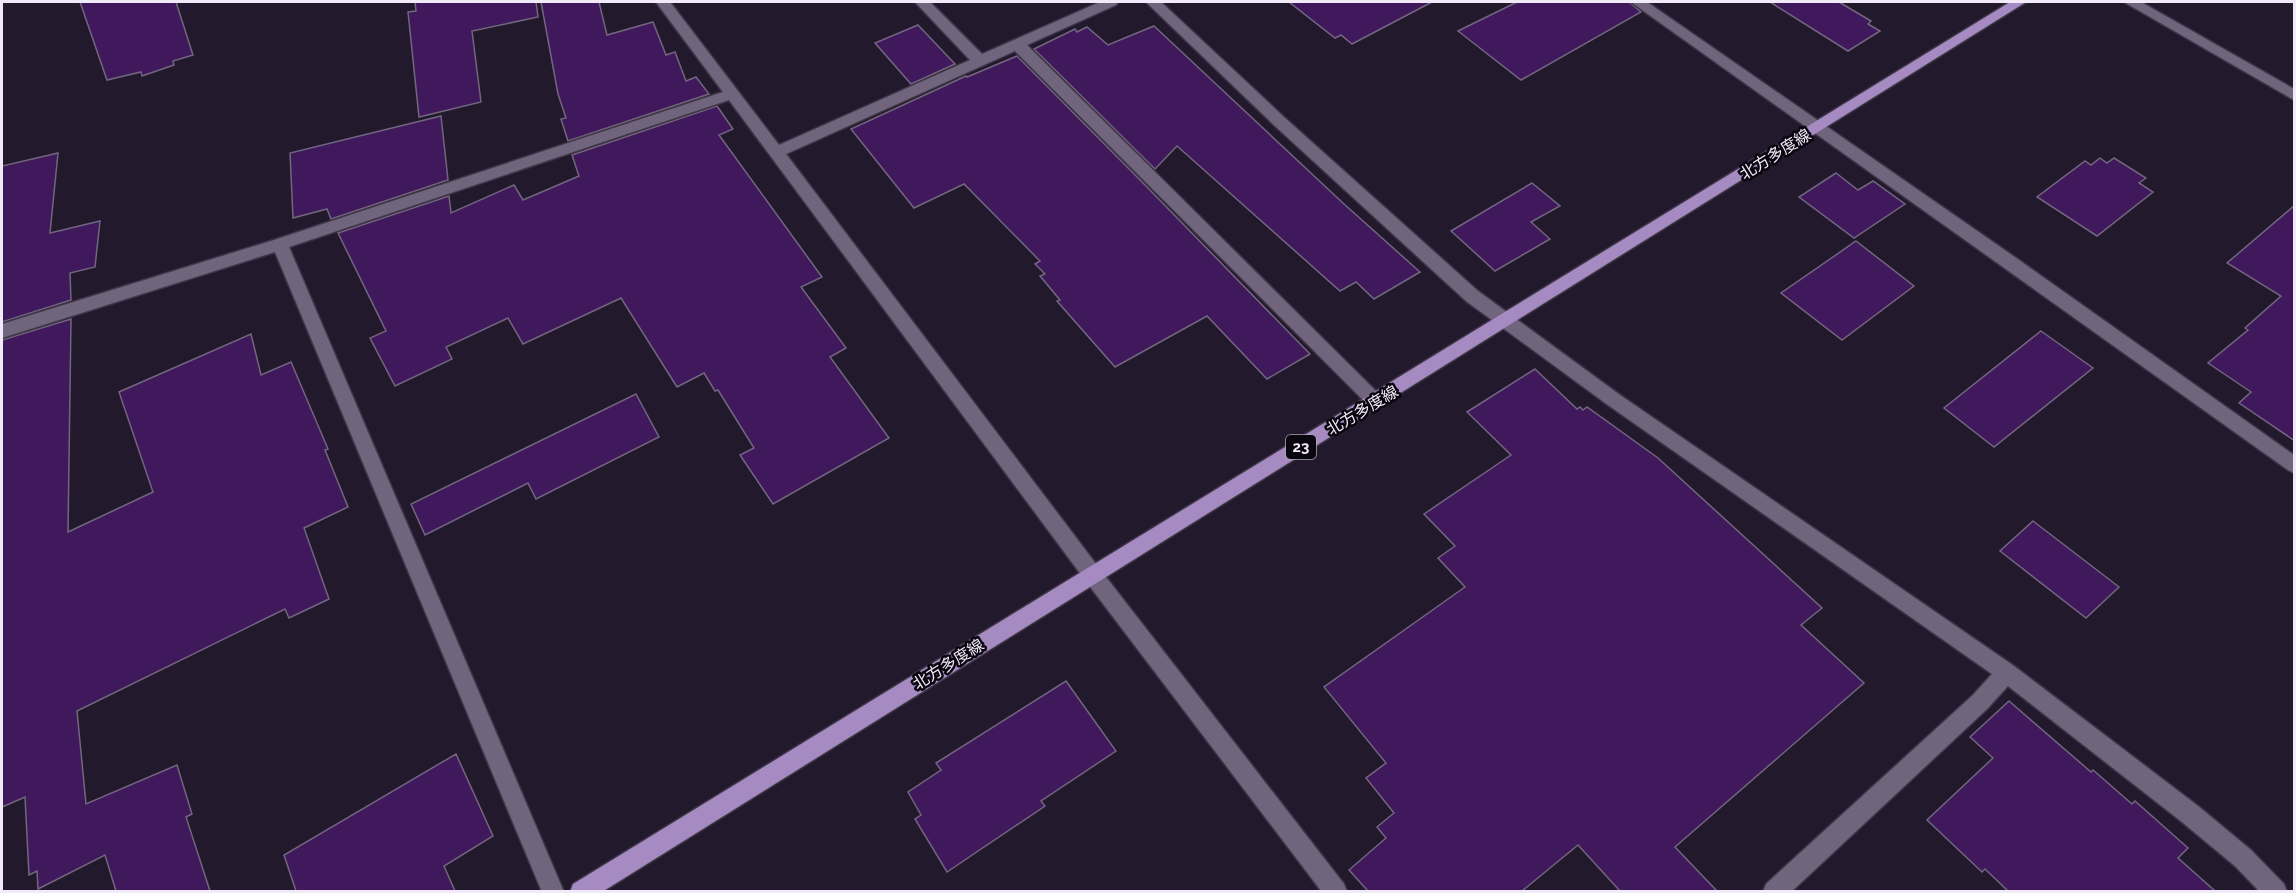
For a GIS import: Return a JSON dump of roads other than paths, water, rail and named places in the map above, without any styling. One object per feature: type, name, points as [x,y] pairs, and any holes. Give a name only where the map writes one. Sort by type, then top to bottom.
[{"type":"main road","name":"北方多度線","points":[[581,891],[1092,573],[1376,402],[2019,2]]},
{"type":"street","points":[[663,2],[1092,573],[1336,891]]},
{"type":"street","points":[[922,2],[980,61]]},
{"type":"street","points":[[777,153],[1112,2]]},
{"type":"street","points":[[1153,2],[1280,122],[1451,277],[1623,407],[2007,672],[2190,814],[2243,858],[2276,891]]},
{"type":"street","points":[[1638,2],[2295,465]]},
{"type":"street","points":[[2131,2],[2295,95]]},
{"type":"street","points":[[1017,44],[1376,402]]},
{"type":"street","points":[[2,331],[280,244],[732,94]]},
{"type":"street","points":[[280,244],[553,891]]},
{"type":"street","points":[[1774,891],[1980,702],[2007,672]]}]
